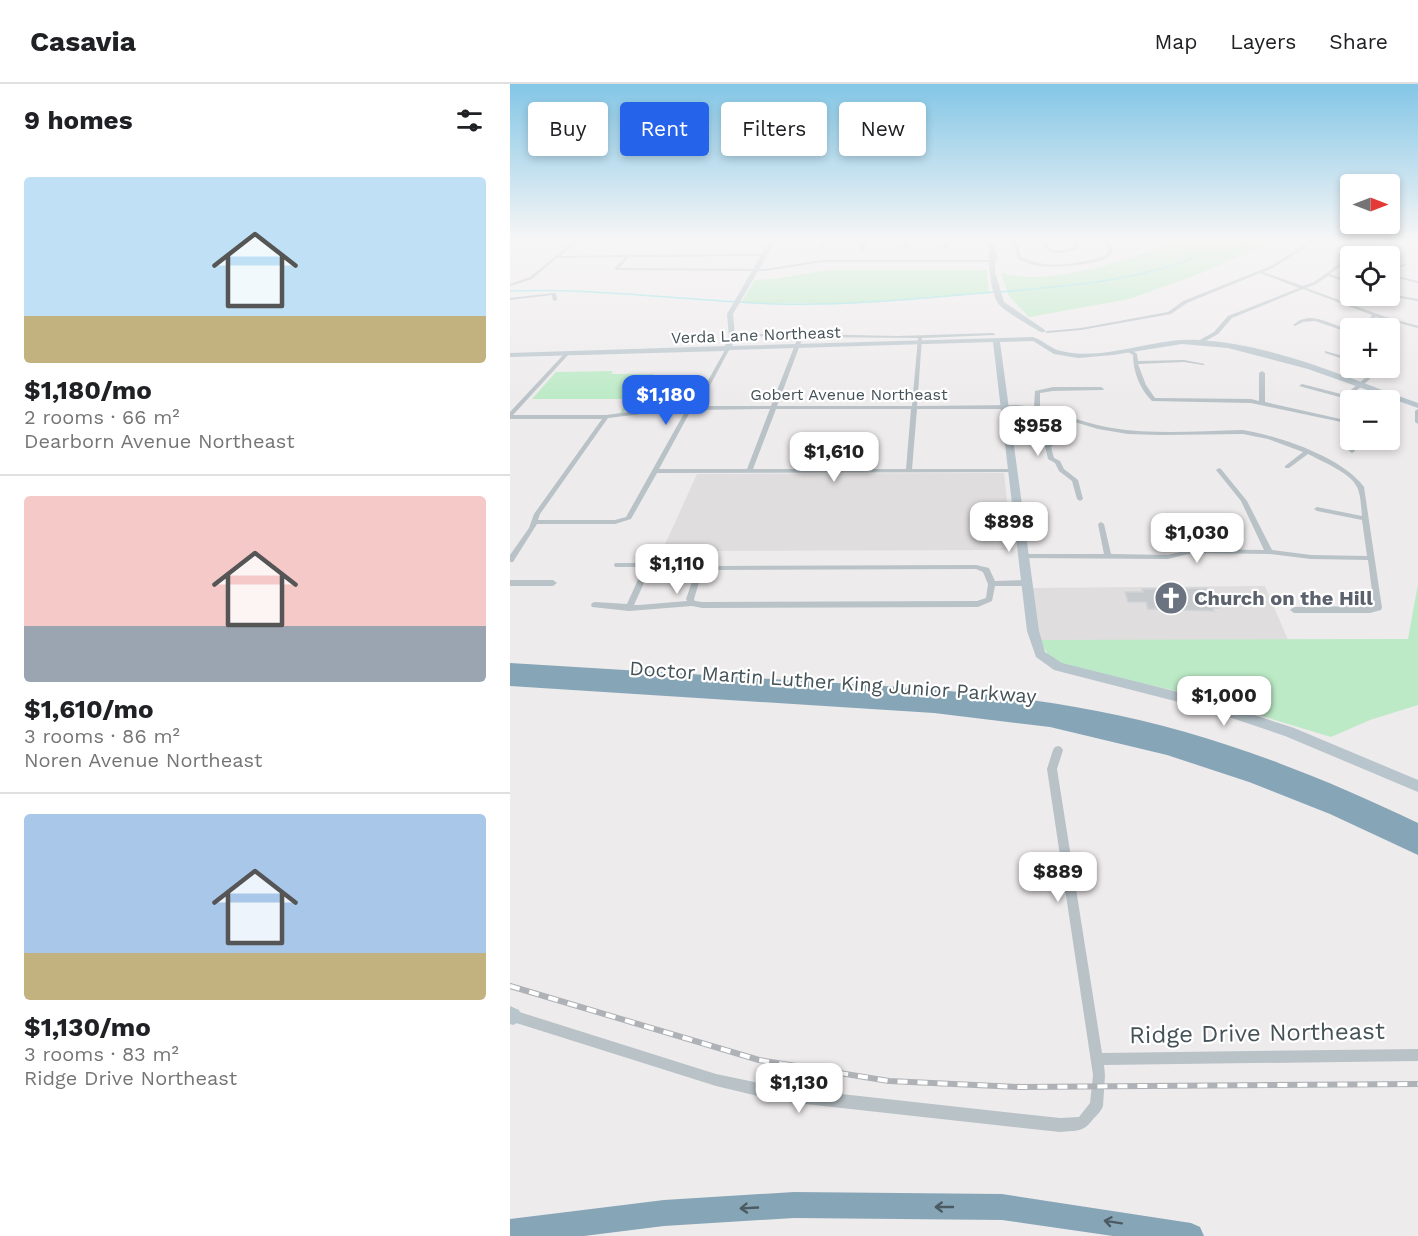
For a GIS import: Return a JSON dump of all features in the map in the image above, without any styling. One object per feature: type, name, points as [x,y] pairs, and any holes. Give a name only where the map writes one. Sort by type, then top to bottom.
[{"type":"highway","name":"Doctor Martin Luther King Junior Parkway","points":[[510,669],[932,695],[1051,709],[1158,733],[1239,757],[1343,797],[1418,832]]},
{"type":"highway","name":"Doctor Martin Luther King Junior Parkway","points":[[510,680],[911,705],[1056,722],[1153,744],[1236,768],[1335,806],[1418,846]]},
{"type":"highway","points":[[510,1232],[664,1213],[794,1206],[1002,1207],[1070,1215],[1191,1236]]},
{"type":"street","points":[[510,299],[554,294],[555,300]]},
{"type":"street","points":[[534,522],[626,520],[632,514],[688,411],[698,405],[732,340],[728,318],[741,294]]},
{"type":"street","points":[[1001,294],[1003,301],[1031,328],[1032,336],[1052,350],[1066,354],[1091,356],[1176,342],[1200,342],[1261,352],[1359,385],[1418,409],[1418,422]]},
{"type":"street","points":[[1047,335],[1169,313],[1185,302],[1206,294]]},
{"type":"street","points":[[1200,342],[1216,333],[1230,317],[1286,294]]},
{"type":"street","points":[[1320,294],[1376,315],[1418,327]]},
{"type":"street","points":[[1400,297],[1418,300]]},
{"type":"street","points":[[1372,318],[1376,315]]},
{"type":"street","points":[[1294,325],[1306,318],[1340,328]]},
{"type":"street","points":[[1024,320],[1047,335],[1051,345],[1066,354]]},
{"type":"street","points":[[990,328],[998,338],[1034,638],[1043,658],[1070,671],[1202,703],[1289,732],[1418,786]]},
{"type":"street","points":[[749,471],[802,334]]},
{"type":"street","points":[[751,335],[802,334],[920,340],[909,471]]},
{"type":"street","name":"Verda Lane Northeast","points":[[510,355],[795,348],[1047,335]]},
{"type":"street","points":[[1131,351],[1136,356],[1135,363],[1149,396],[1154,400],[1236,400],[1262,403],[1340,420]]},
{"type":"street","points":[[1327,352],[1340,357]]},
{"type":"street","points":[[510,416],[567,354]]},
{"type":"street","points":[[1135,363],[1184,361],[1203,364]]},
{"type":"street","points":[[1262,373],[1262,403]]},
{"type":"street","points":[[1354,390],[1368,378]]},
{"type":"street","points":[[1302,386],[1340,396]]},
{"type":"street","points":[[1037,409],[1037,392],[1053,389],[1101,389]]},
{"type":"street","name":"Gobert Avenue Northeast","points":[[510,416],[606,417],[666,408],[1005,407],[1047,411],[1091,426],[1123,432],[1257,433],[1306,453],[1355,477],[1361,487],[1378,608],[1370,610],[1294,610]]},
{"type":"street","points":[[1047,411],[1042,418],[1045,431],[1053,436],[1054,442],[1048,447],[1051,459],[1058,462],[1062,472],[1075,480],[1080,499]]},
{"type":"street","points":[[510,560],[537,514],[606,417]]},
{"type":"street","points":[[1287,467],[1306,453]]},
{"type":"street","points":[[1219,470],[1244,501],[1269,552]]},
{"type":"street","points":[[655,471],[1014,471]]},
{"type":"street","points":[[1317,509],[1366,519]]},
{"type":"street","points":[[1101,524],[1108,557]]},
{"type":"street","points":[[1181,524],[1192,551]]},
{"type":"street","points":[[1024,556],[1167,557],[1192,551],[1269,552],[1317,558],[1371,558]]},
{"type":"street","points":[[618,565],[637,565],[645,572],[629,608]]},
{"type":"street","points":[[595,605],[629,608],[692,603],[702,605],[978,604],[988,599],[992,584],[986,570],[976,567],[712,568],[698,575],[690,596],[692,603]]},
{"type":"street","points":[[510,583],[553,583]]},
{"type":"street","points":[[992,584],[1027,583]]},
{"type":"street","points":[[511,1015],[716,1080],[778,1094],[1076,1125],[1088,1118],[1099,1099],[1097,1059],[1052,769],[1058,750]]},
{"type":"street","name":"Ridge Drive Northeast","points":[[1097,1059],[1418,1055]]},
{"type":"shaded area","points":[[1004,473],[1012,550],[662,551],[697,474]]},
{"type":"shaded area","points":[[1265,586],[1288,640],[1039,640],[1032,588]]},
{"type":"green space","points":[[747,294],[979,294],[856,303],[741,303]]},
{"type":"green space","points":[[1008,294],[1144,294],[1129,299],[1029,317]]},
{"type":"green space","points":[[613,371],[611,374],[654,374],[622,415],[619,415],[629,399],[532,399],[556,372]]},
{"type":"green space","points":[[1418,584],[1418,705],[1370,720],[1331,737],[1190,694],[1064,666],[1049,656],[1039,640],[1408,639]]},
{"type":"building","name":"Church on the Hill","points":[[1206,588],[1212,591],[1219,608],[1213,608],[1214,611],[1148,609],[1146,602],[1128,602],[1125,592],[1143,592],[1142,589]]},
{"type":"waterway","points":[[621,294],[777,304],[832,304],[974,294]]},
{"type":"railway","points":[[510,986],[759,1060],[889,1081],[1020,1087],[1418,1084]]},
{"type":"place","name":"Church on the Hill","points":[[1171,598]]}]
